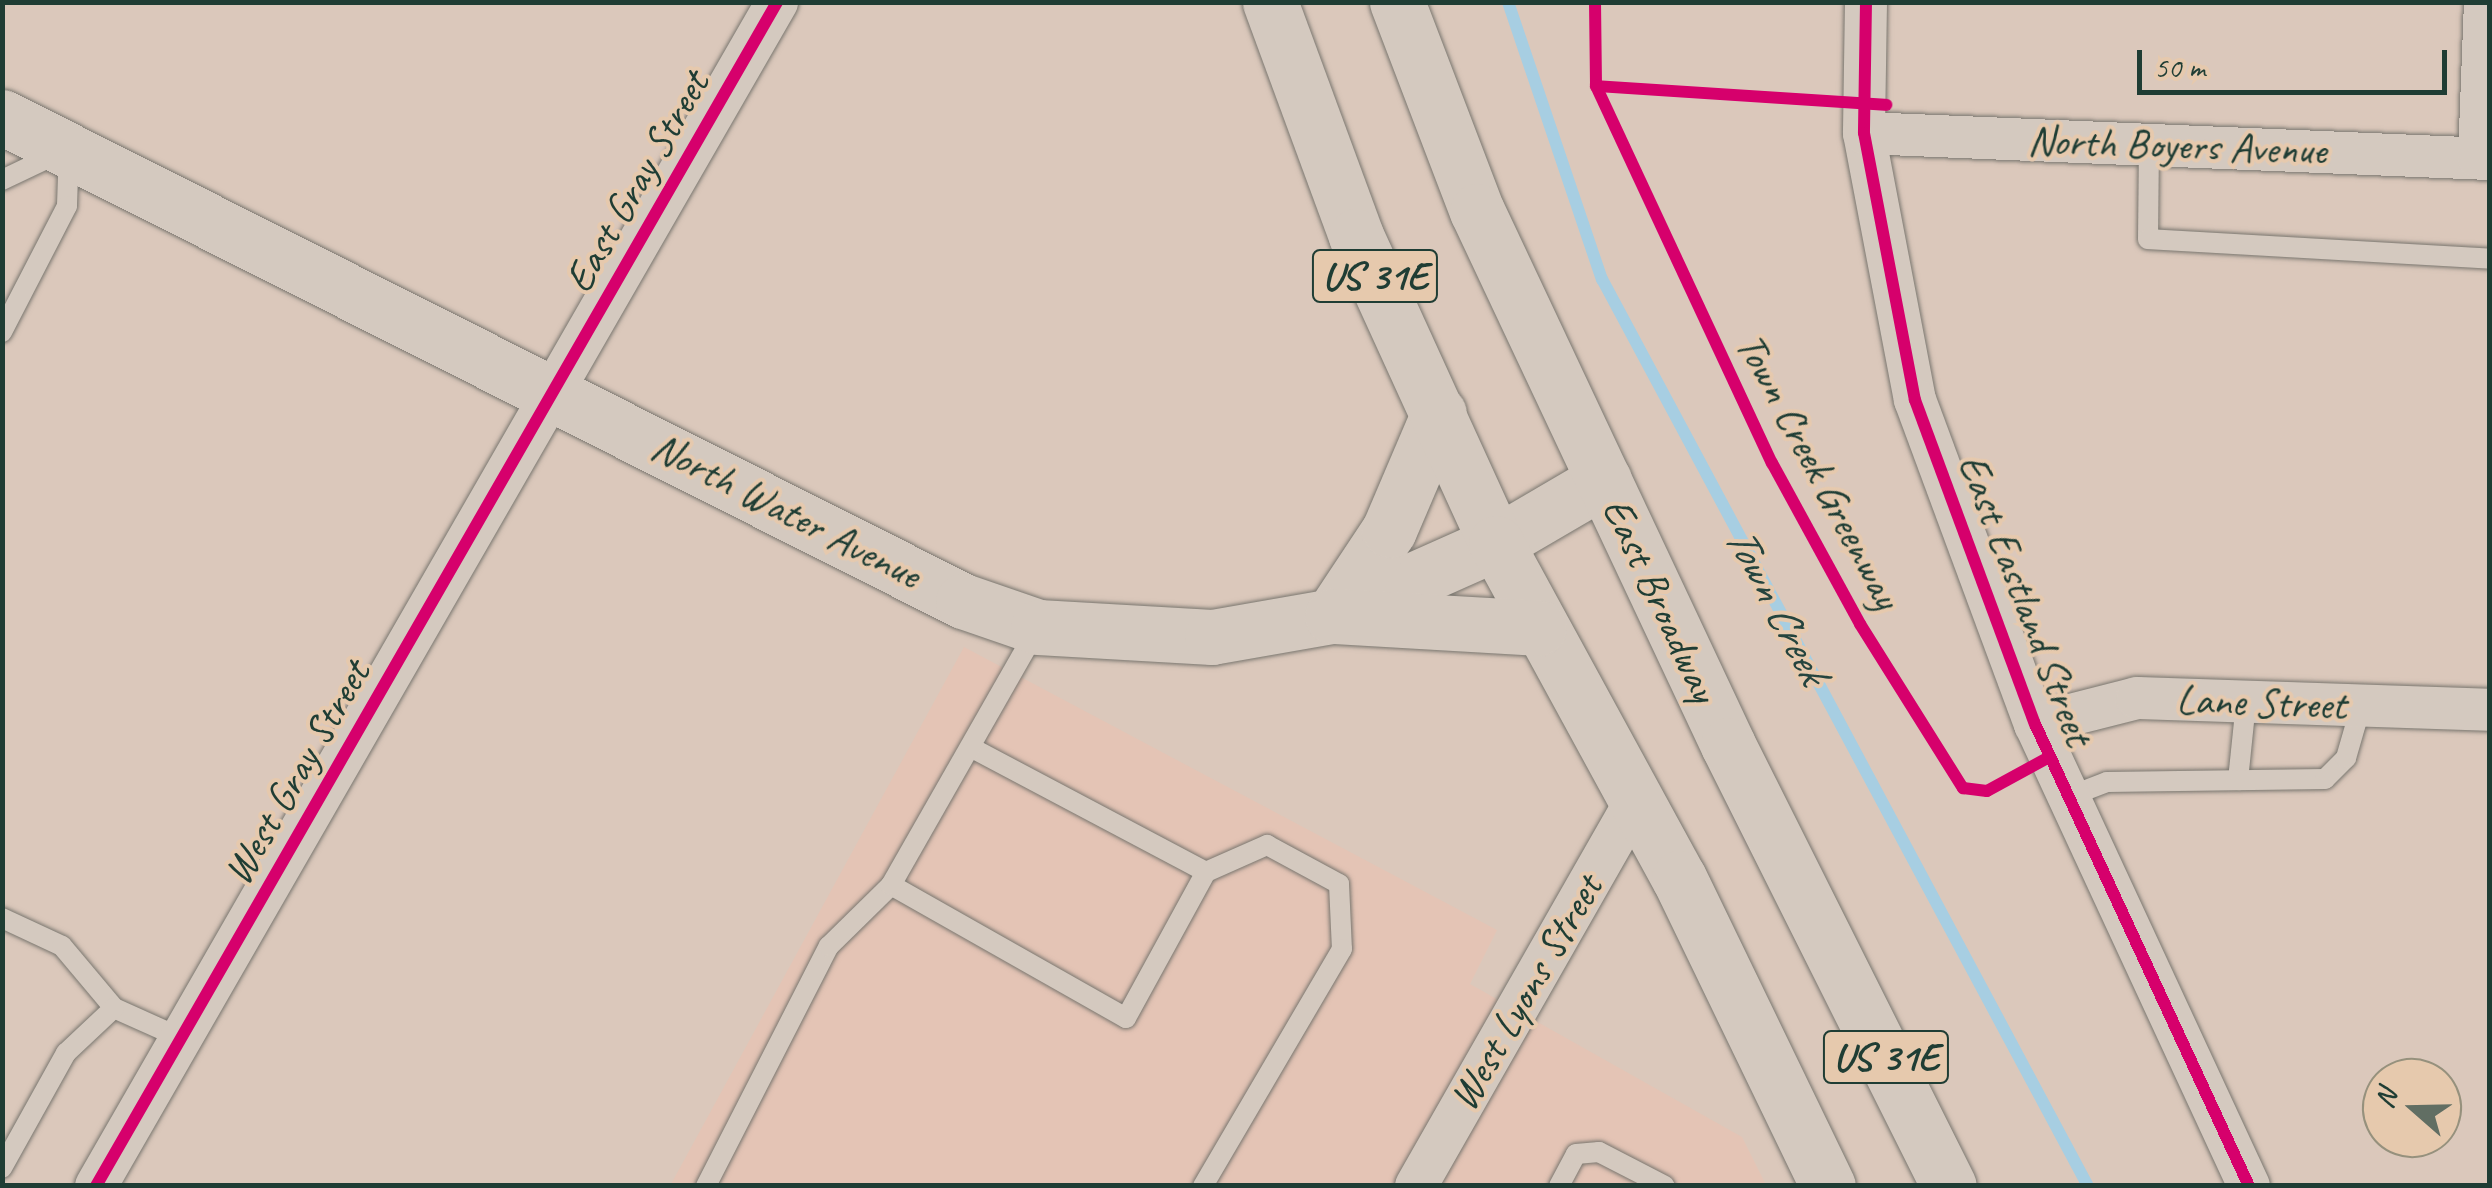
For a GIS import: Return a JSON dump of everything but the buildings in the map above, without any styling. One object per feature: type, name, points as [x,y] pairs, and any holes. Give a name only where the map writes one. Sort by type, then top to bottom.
[{"type":"main road","name":"US 31E","points":[[1270,2],[1356,236],[1496,543],[1678,878],[1824,1184]]},
{"type":"main road","name":"East Broadway","points":[[1398,2],[1477,211],[1949,1186]]},
{"type":"main road","name":"North Water Avenue","points":[[2,117],[963,601],[1038,628],[1212,636],[1332,616],[1496,543],[1604,480]]},
{"type":"main road","points":[[1332,616],[1389,530],[1438,412]]},
{"type":"main road","points":[[1332,616],[1539,628]]},
{"type":"street","name":"East Gray Street","points":[[554,394],[777,2]]},
{"type":"street","name":"East Eastland Street","points":[[1866,2],[1864,133],[1914,400],[2035,724],[2249,1186]]},
{"type":"street","points":[[2484,158],[2485,2]]},
{"type":"street","name":"North Boyers Avenue","points":[[1864,133],[2484,158]]},
{"type":"street","name":"West Gray Street","points":[[96,1186],[554,394]]},
{"type":"street","name":"Lane Street","points":[[2035,724],[2137,698],[2490,710]]},
{"type":"street","name":"West Lyons Street","points":[[1416,1186],[1636,800]]},
{"type":"lane","points":[[2149,145],[2148,238],[2490,260]]},
{"type":"lane","points":[[2,180],[69,148],[67,206],[2,332]]},
{"type":"lane","points":[[706,1186],[829,946],[891,885],[1038,628]]},
{"type":"lane","points":[[2238,780],[2246,702]]},
{"type":"lane","points":[[2068,797],[2107,782],[2325,779],[2346,758],[2361,706]]},
{"type":"lane","points":[[972,748],[1206,872]]},
{"type":"lane","points":[[891,885],[1126,1018],[1206,872],[1267,845],[1339,884],[1342,949],[1203,1186]]},
{"type":"lane","points":[[2,918],[62,946],[114,1008],[181,1038]]},
{"type":"lane","points":[[2,1168],[66,1053],[114,1008]]},
{"type":"lane","points":[[1559,1186],[1576,1154],[1599,1152],[1665,1186]]},
{"type":"shaded area","points":[[964,647],[1497,930],[1470,984],[1742,1137],[1766,1185],[670,1186]]},
{"type":"waterway","name":"Town Creek","points":[[1508,2],[1602,279],[2088,1186]]},
{"type":"cycle path","points":[[96,1186],[777,2]]},
{"type":"cycle path","name":"Town Creek Greenway","points":[[1595,2],[1596,86],[1772,463],[1860,624],[1963,788],[1987,791],[2049,757]]},
{"type":"cycle path","points":[[1866,2],[1864,133],[1915,400],[2035,724],[2249,1186]]},
{"type":"cycle path","points":[[1596,86],[1886,105]]}]
